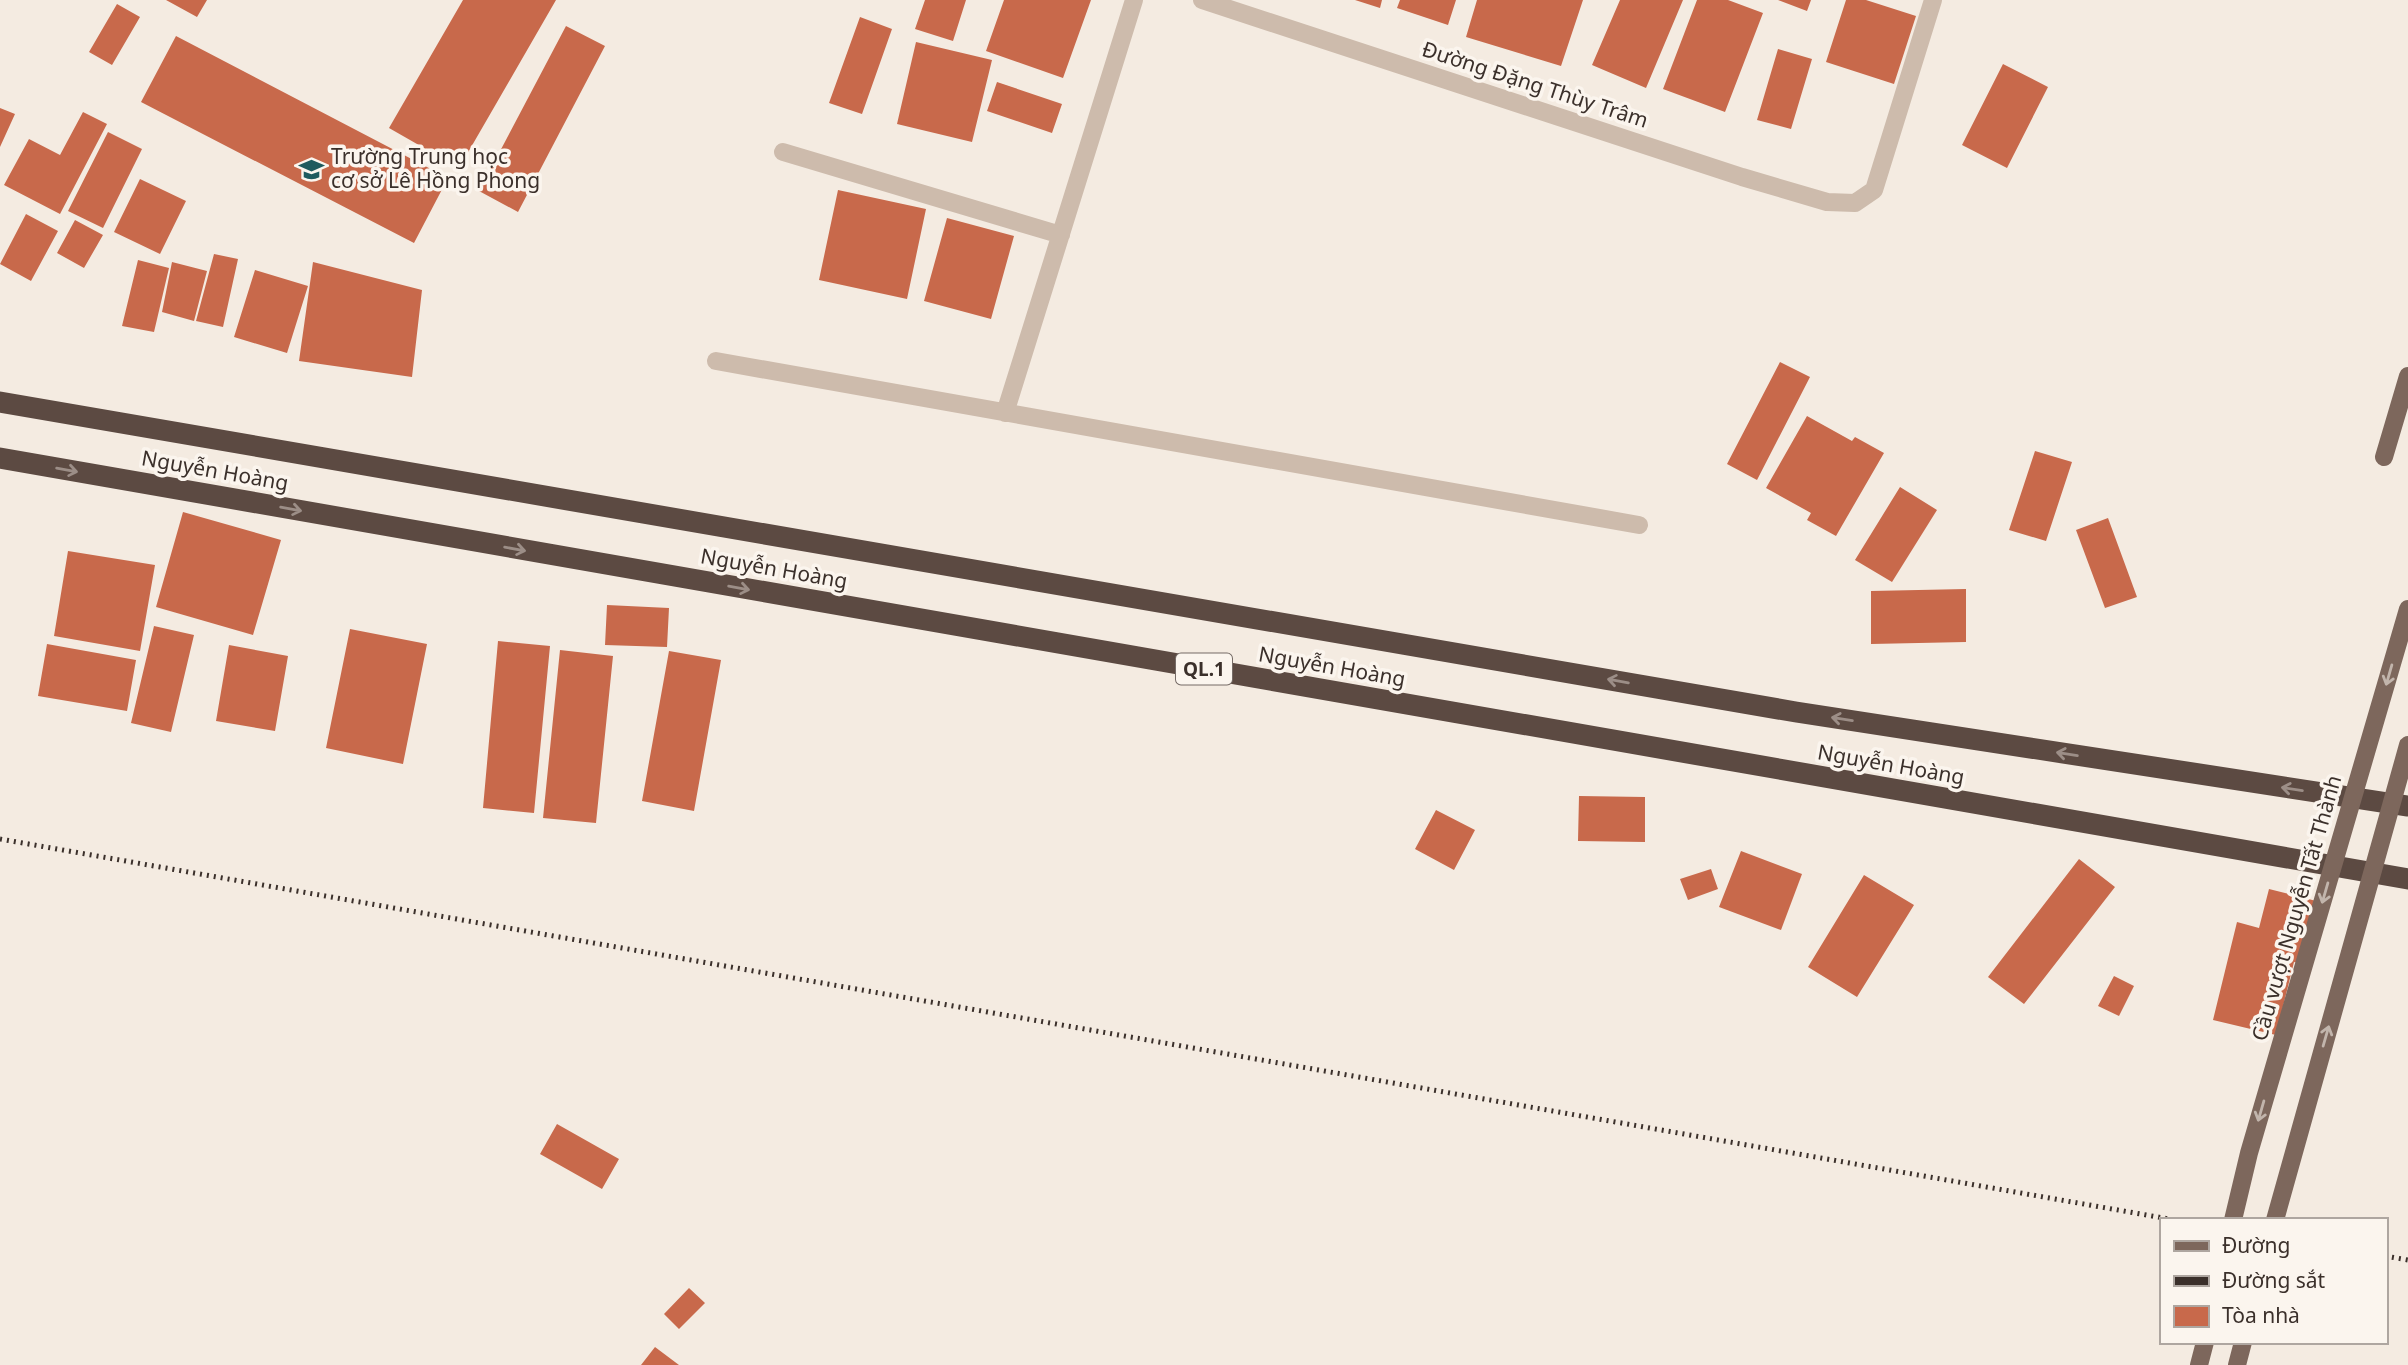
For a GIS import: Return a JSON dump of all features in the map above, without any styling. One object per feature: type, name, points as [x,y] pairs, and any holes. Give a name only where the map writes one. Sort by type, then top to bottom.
[{"type":"highway","name":"Nguyễn Hoàng","points":[[0,402],[1796,712],[2408,807]]},
{"type":"highway","name":"Nguyễn Hoàng","points":[[0,458],[2408,879]]},
{"type":"main road","points":[[2384,457],[2408,376]]},
{"type":"main road","name":"Cầu vượt Nguyễn Tất Thành","points":[[2233,1218],[2249,1153],[2408,609]]},
{"type":"main road","points":[[2276,1218],[2408,745]]},
{"type":"main road","points":[[2199,1365],[2204,1344]]},
{"type":"main road","points":[[2236,1365],[2242,1344]]},
{"type":"street","points":[[1005,413],[1134,0]]},
{"type":"street","name":"Đường Đặng Thùy Trâm","points":[[1202,0],[1742,177],[1827,202],[1855,203],[1874,190],[1933,0]]},
{"type":"street","points":[[783,152],[1061,235]]},
{"type":"street","points":[[716,361],[1639,525]]},
{"type":"building","points":[[166,0],[207,0],[197,17]]},
{"type":"building","points":[[463,0],[556,0],[459,168],[389,128]]},
{"type":"building","points":[[925,0],[966,0],[953,41],[915,29]]},
{"type":"building","points":[[1004,0],[1091,0],[1063,78],[986,51]]},
{"type":"building","points":[[1355,0],[1382,0],[1380,8]]},
{"type":"building","points":[[1400,0],[1456,0],[1448,25],[1397,8]]},
{"type":"building","points":[[1477,0],[1583,0],[1561,66],[1466,37]]},
{"type":"building","points":[[1620,0],[1683,0],[1646,88],[1592,65]]},
{"type":"building","points":[[1697,0],[1728,0],[1763,13],[1725,112],[1663,89]]},
{"type":"building","points":[[1778,0],[1811,0],[1807,11]]},
{"type":"building","points":[[1846,0],[1866,0],[1916,16],[1894,84],[1826,62]]},
{"type":"building","points":[[117,4],[140,17],[112,65],[89,52]]},
{"type":"building","points":[[860,17],[892,29],[862,114],[829,103]]},
{"type":"building","points":[[566,26],[605,46],[518,212],[479,191]]},
{"type":"building","points":[[176,36],[448,178],[414,243],[141,102]]},
{"type":"building","points":[[916,42],[992,60],[972,142],[897,124]]},
{"type":"building","points":[[1778,49],[1812,59],[1791,129],[1757,120]]},
{"type":"building","points":[[2003,64],[2048,87],[2007,168],[1962,145]]},
{"type":"building","points":[[997,82],[1062,104],[1052,133],[987,111]]},
{"type":"building","points":[[0,108],[15,114],[0,147]]},
{"type":"building","points":[[83,112],[107,124],[60,214],[4,185],[29,139],[60,155]]},
{"type":"building","points":[[108,132],[142,149],[103,228],[68,211]]},
{"type":"building","points":[[140,179],[186,201],[160,254],[114,232]]},
{"type":"building","points":[[838,190],[926,209],[907,299],[819,280]]},
{"type":"building","points":[[26,214],[58,231],[31,281],[0,264]]},
{"type":"building","points":[[947,218],[1014,236],[991,319],[924,301]]},
{"type":"building","points":[[75,220],[103,235],[84,268],[57,253]]},
{"type":"building","points":[[214,254],[238,259],[223,327],[196,321]]},
{"type":"building","points":[[138,260],[169,268],[154,332],[122,326]]},
{"type":"building","points":[[172,262],[207,271],[194,321],[162,312]]},
{"type":"building","points":[[313,262],[422,290],[412,377],[299,361]]},
{"type":"building","points":[[255,270],[308,286],[287,353],[234,337]]},
{"type":"building","points":[[1780,362],[1810,377],[1757,480],[1727,464]]},
{"type":"building","points":[[1807,416],[1852,441],[1855,437],[1884,453],[1836,536],[1807,520],[1811,513],[1766,488]]},
{"type":"building","points":[[2035,451],[2072,462],[2046,541],[2009,530]]},
{"type":"building","points":[[1900,487],[1937,510],[1892,582],[1855,560]]},
{"type":"building","points":[[183,512],[281,540],[253,635],[156,607]]},
{"type":"building","points":[[2108,518],[2137,597],[2105,608],[2076,530]]},
{"type":"building","points":[[68,551],[155,565],[140,651],[54,636]]},
{"type":"building","points":[[1966,589],[1966,642],[1871,644],[1871,591]]},
{"type":"building","points":[[607,605],[669,608],[667,647],[605,645]]},
{"type":"building","points":[[154,626],[194,635],[171,732],[131,723]]},
{"type":"building","points":[[350,629],[427,644],[403,764],[326,748]]},
{"type":"building","points":[[498,641],[550,646],[534,813],[483,808]]},
{"type":"building","points":[[47,644],[136,660],[127,711],[38,696]]},
{"type":"building","points":[[229,645],[288,656],[275,731],[216,721]]},
{"type":"building","points":[[560,650],[613,656],[596,823],[543,818]]},
{"type":"building","points":[[669,651],[721,660],[694,811],[642,801]]},
{"type":"building","points":[[1579,796],[1645,797],[1645,842],[1578,841]]},
{"type":"building","points":[[1436,810],[1475,830],[1454,870],[1415,849]]},
{"type":"building","points":[[1741,851],[1802,874],[1781,930],[1719,907]]},
{"type":"building","points":[[2079,859],[2115,887],[2024,1004],[1988,977]]},
{"type":"building","points":[[1711,869],[1718,889],[1688,900],[1680,879]]},
{"type":"building","points":[[1864,875],[1914,905],[1857,997],[1808,967]]},
{"type":"building","points":[[2269,889],[2324,903],[2309,966],[2294,962],[2276,1035],[2213,1020],[2237,922],[2259,928]]},
{"type":"building","points":[[2114,976],[2134,986],[2119,1016],[2098,1006]]},
{"type":"building","points":[[557,1124],[619,1159],[602,1189],[540,1154]]},
{"type":"building","points":[[689,1288],[705,1303],[679,1329],[664,1314]]},
{"type":"building","points":[[655,1347],[679,1365],[641,1365]]},
{"type":"railway","points":[[0,839],[2164,1218]]},
{"type":"railway","points":[[2387,1256],[2408,1260]]},
{"type":"place","name":"Trường Trung học cơ sở Lê Hồng Phong","points":[[311,169]]}]
